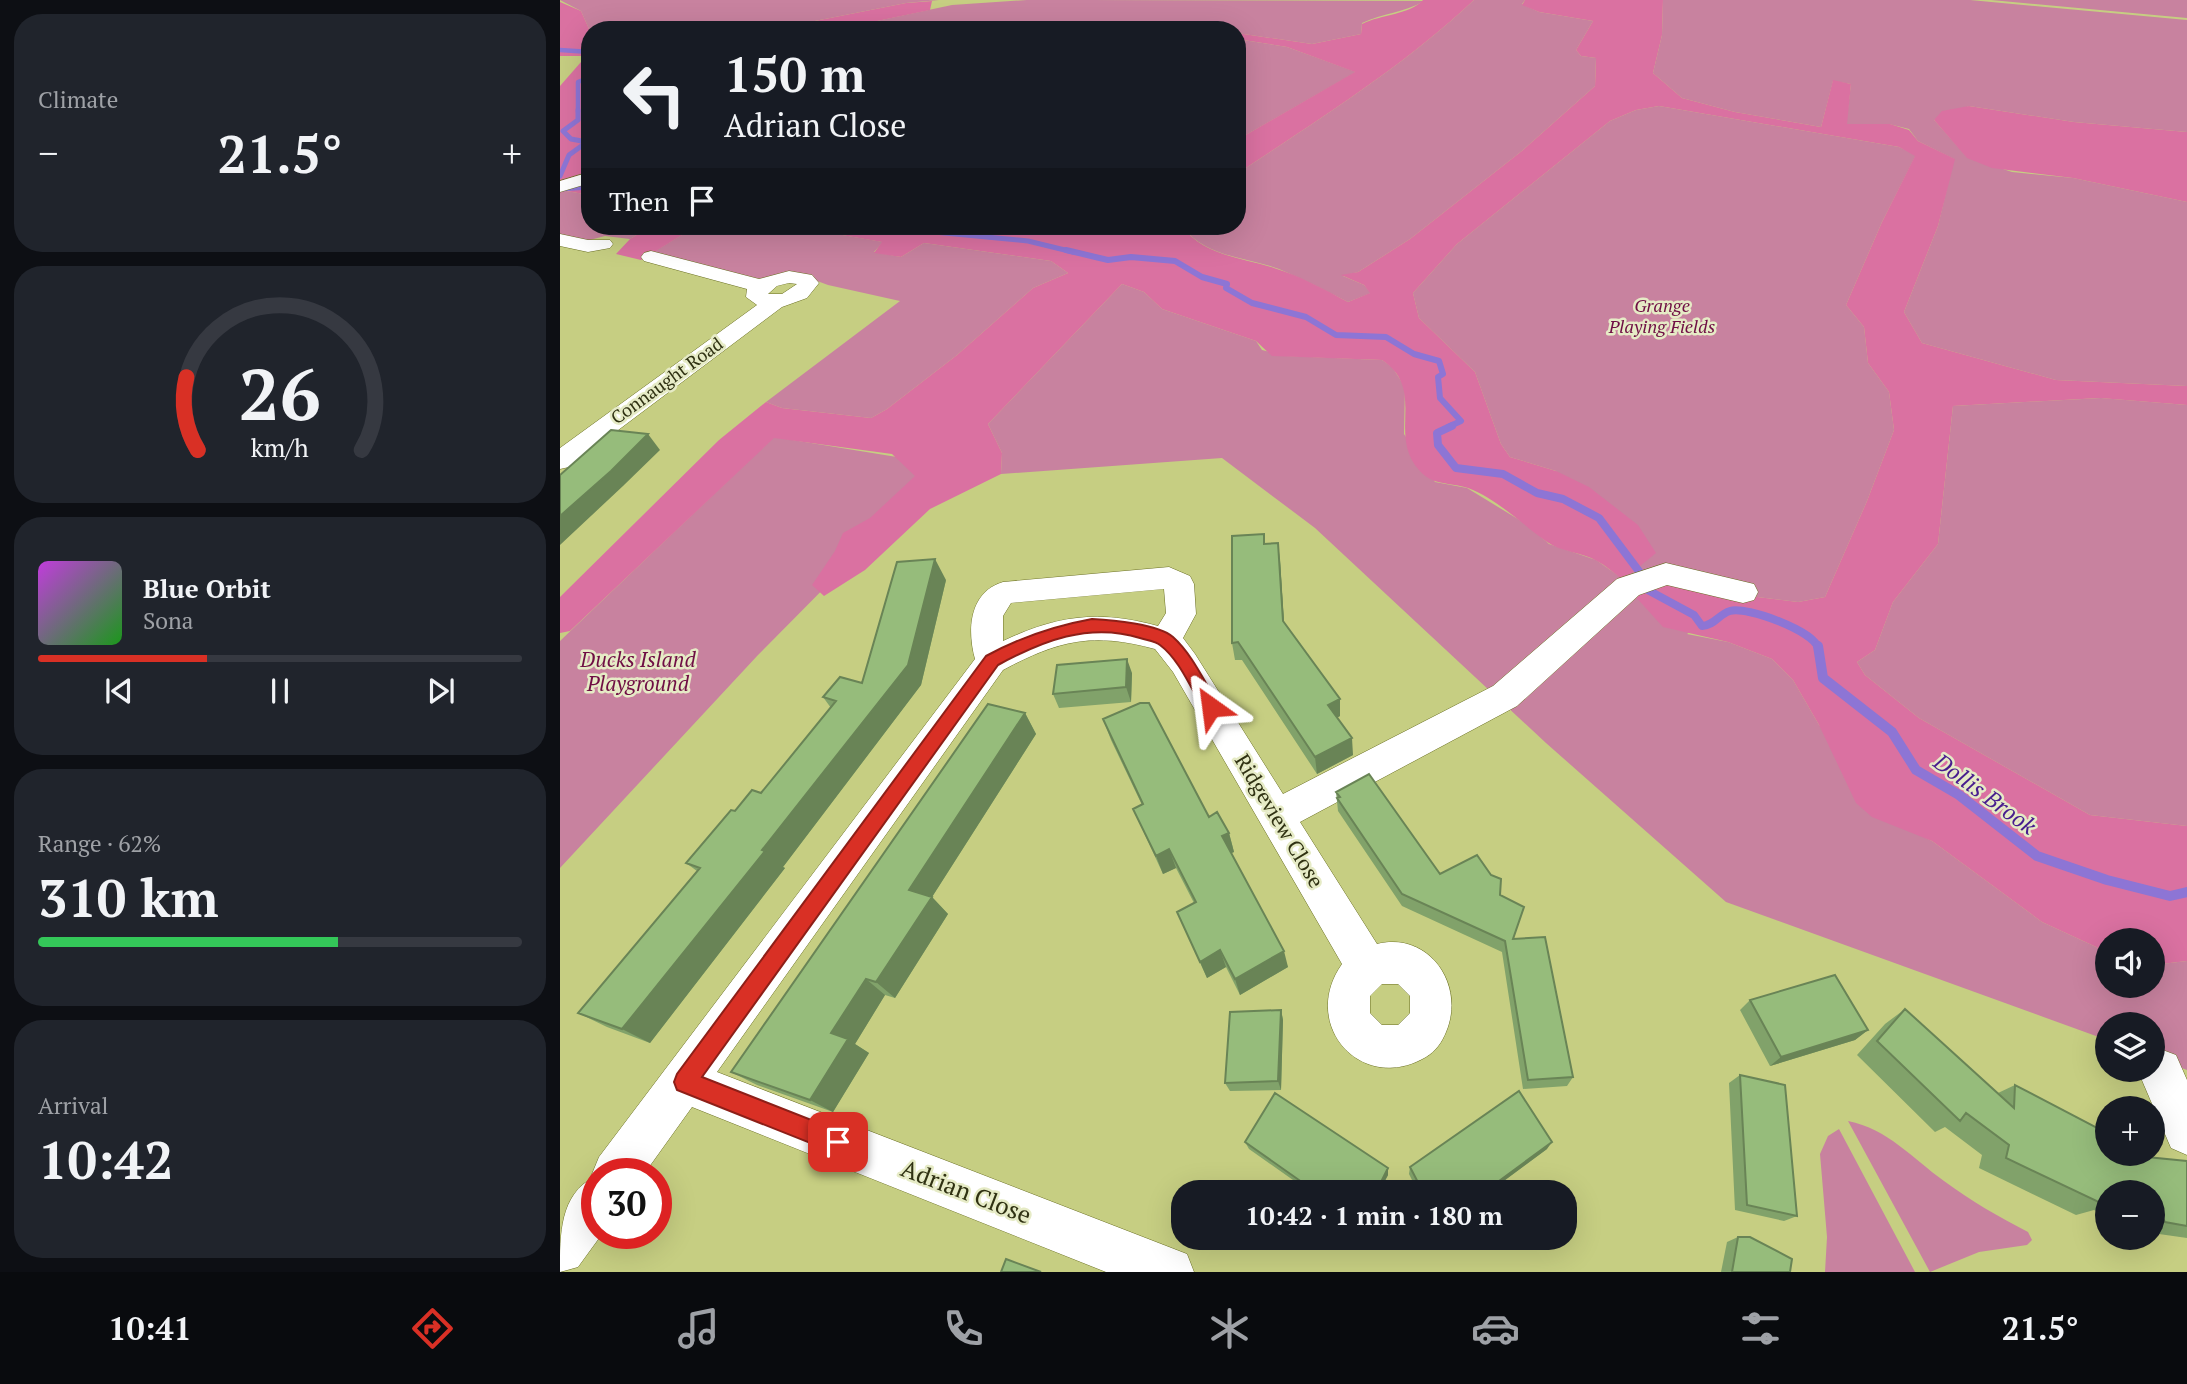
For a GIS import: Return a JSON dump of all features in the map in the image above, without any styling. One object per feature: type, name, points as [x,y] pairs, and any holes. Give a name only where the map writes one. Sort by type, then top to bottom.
[{"type":"street","points":[[561,186],[581,180]]},
{"type":"street","points":[[560,240],[588,246],[603,244]]},
{"type":"street","name":"Connaught Road","points":[[560,461],[769,294],[651,257]]},
{"type":"street","points":[[1276,816],[1505,696],[1628,587],[1666,575],[1742,592]]},
{"type":"street","points":[[628,1158],[992,661],[1023,643],[1055,632],[1092,625],[1126,627],[1166,640],[1181,614],[1179,584],[1169,578],[1003,593],[993,601],[984,635],[992,661]]},
{"type":"street","name":"Ridgeview Close","points":[[1166,640],[1185,663],[1368,968]]},
{"type":"street","name":"Adrian Close","points":[[685,1082],[1170,1272]]},
{"type":"street","points":[[2165,1082],[2187,1132]]},
{"type":"street","points":[[560,1249],[581,1221]]},
{"type":"green space","points":[[560,0],[939,0],[906,3],[815,21],[586,21],[581,11]]},
{"type":"green space","points":[[1027,0],[1424,1],[1362,23],[1361,34],[1312,44],[1246,34],[1246,21],[876,21],[952,5]]},
{"type":"green space","points":[[1474,0],[1525,0],[1522,4],[1539,12],[1593,21],[1576,50],[1581,56],[1596,58],[1595,86],[1523,150],[1410,239],[1358,272],[1343,276],[1364,285],[1371,293],[1348,302],[1279,269],[1214,250],[1190,235],[1246,235],[1246,168],[1389,70]]},
{"type":"green space","points":[[1663,0],[1970,0],[2187,20],[2187,132],[2074,122],[1969,106],[1934,120],[1967,157],[2012,172],[2073,178],[2187,202],[2187,386],[2056,380],[1922,343],[1904,312],[1938,226],[1954,159],[1918,141],[1909,129],[1889,124],[1846,124],[1851,84],[1833,81],[1821,127],[1735,112],[1682,98],[1653,73],[1662,35]]},
{"type":"green space","points":[[1991,0],[2187,0],[2187,18]]},
{"type":"green space","points":[[1246,40],[1287,47],[1356,72],[1246,135]]},
{"type":"green space","name":"Grange Playing Fields","points":[[1659,106],[1899,147],[1916,155],[1882,222],[1846,305],[1864,327],[1868,363],[1889,392],[1894,430],[1867,501],[1825,597],[1798,602],[1741,595],[1687,634],[1728,642],[1772,659],[1793,680],[1819,725],[1914,832],[1932,841],[2042,922],[2095,946],[2095,998],[2165,998],[2165,964],[2187,961],[2187,1070],[2165,1062],[2165,1012],[2095,1012],[2095,1036],[1726,902],[1546,743],[1315,528],[1222,458],[1001,474],[1002,453],[988,424],[1122,284],[1144,292],[1162,309],[1256,341],[1262,350],[1286,356],[1382,360],[1392,367],[1405,387],[1404,434],[1435,482],[1467,488],[1526,524],[1549,544],[1596,560],[1623,579],[1556,471],[1510,457],[1501,444],[1475,372],[1419,318],[1413,293],[1457,244],[1610,121],[1636,110]]},
{"type":"green space","points":[[560,190],[581,194],[581,235],[636,235],[630,239],[605,236],[586,241],[560,235]]},
{"type":"green space","points":[[682,235],[842,235],[883,242],[874,252],[901,257],[924,243],[1051,261],[1068,273],[1033,288],[957,355],[887,409],[871,418],[782,408],[766,402],[900,301],[828,285],[801,275],[760,279],[650,254]]},
{"type":"green space","points":[[2101,398],[2187,405],[2187,826],[2090,815],[1919,718],[1865,675],[1857,662],[1875,650],[1893,602],[1938,544],[1953,406]]},
{"type":"green space","name":"Ducks Island Playground","points":[[774,437],[946,465],[758,655],[560,868],[560,641]]},
{"type":"green space","points":[[1848,1121],[1888,1137],[1964,1195],[2028,1232],[2032,1240],[2027,1245],[1979,1252],[1930,1272]]},
{"type":"green space","points":[[1839,1129],[1915,1272],[1825,1272],[1827,1237],[1820,1154],[1828,1136]]},
{"type":"shaded area","points":[[1423,0],[1474,0],[1419,48],[1246,168],[1246,135],[1355,72],[1287,47],[1246,40],[1246,34],[1312,44],[1361,34],[1362,24],[1417,5]]},
{"type":"shaded area","points":[[1525,0],[1663,0],[1662,35],[1653,73],[1682,98],[1735,112],[1821,127],[1833,80],[1851,84],[1847,124],[1890,124],[1909,130],[1918,141],[1955,159],[1938,226],[1904,312],[1922,343],[2056,380],[2187,386],[2187,405],[2100,398],[1953,406],[1938,544],[1893,602],[1875,650],[1857,662],[1865,675],[1919,718],[2090,815],[2187,826],[2187,961],[2165,964],[2165,928],[2095,928],[2095,946],[2042,922],[1932,841],[1872,817],[1856,803],[1819,725],[1793,680],[1772,659],[1728,642],[1663,627],[1634,595],[1661,580],[1741,595],[1798,602],[1825,597],[1867,501],[1894,430],[1889,392],[1868,363],[1864,327],[1846,305],[1882,222],[1915,156],[1899,147],[1659,106],[1636,110],[1610,121],[1457,244],[1413,293],[1419,318],[1475,372],[1501,444],[1510,457],[1556,471],[1589,487],[1638,525],[1656,553],[1623,580],[1591,558],[1547,542],[1479,493],[1435,481],[1424,475],[1410,456],[1406,442],[1402,385],[1395,372],[1382,360],[1272,356],[1256,341],[1162,309],[1144,292],[1122,284],[988,424],[1002,453],[1001,474],[930,509],[865,570],[824,596],[812,585],[835,551],[843,533],[870,518],[915,476],[892,454],[774,438],[570,631],[560,633],[560,597],[719,440],[766,402],[782,408],[871,418],[887,409],[957,355],[1033,288],[1068,273],[1051,261],[924,243],[901,257],[874,253],[882,242],[842,235],[1190,235],[1212,250],[1293,275],[1348,302],[1370,293],[1364,285],[1341,275],[1358,272],[1410,239],[1523,150],[1595,86],[1596,58],[1581,56],[1576,50],[1593,21],[1539,12],[1522,5]]},
{"type":"shaded area","points":[[932,1],[930,10],[877,21],[815,21],[906,3]]},
{"type":"shaded area","points":[[560,2],[581,11],[586,21],[581,21],[581,56],[560,56]]},
{"type":"shaded area","points":[[581,62],[581,194],[560,190],[560,86]]},
{"type":"shaded area","points":[[1969,106],[2074,122],[2187,132],[2187,202],[2073,178],[1992,168],[1967,158],[1934,120],[1942,111]]},
{"type":"shaded area","points":[[636,235],[682,235],[641,260],[616,254]]},
{"type":"building","points":[[611,430],[648,434],[560,516],[560,475]]},
{"type":"building","points":[[1264,534],[1264,544],[1278,543],[1283,621],[1340,699],[1328,705],[1352,738],[1315,757],[1238,642],[1232,643],[1232,536]]},
{"type":"building","points":[[935,559],[908,665],[762,850],[765,851],[622,1029],[578,1013],[700,868],[686,863],[731,810],[735,811],[752,790],[761,793],[836,701],[823,697],[840,677],[862,683],[897,562]]},
{"type":"building","points":[[1127,659],[1126,687],[1053,694],[1057,665]]},
{"type":"building","points":[[1140,703],[1149,703],[1209,817],[1217,812],[1229,833],[1222,836],[1284,951],[1235,979],[1220,950],[1200,962],[1177,912],[1196,902],[1169,849],[1156,856],[1133,809],[1143,804],[1103,719]]},
{"type":"building","points":[[988,704],[1025,713],[909,890],[932,897],[876,982],[866,979],[831,1033],[848,1039],[810,1100],[731,1072]]},
{"type":"building","points":[[1369,774],[1440,874],[1477,855],[1491,875],[1501,879],[1500,895],[1524,907],[1513,939],[1545,937],[1573,1077],[1528,1080],[1505,941],[1402,894],[1337,798],[1340,797],[1336,792]]},
{"type":"building","points":[[1835,975],[1868,1030],[1781,1057],[1750,1000]]},
{"type":"building","points":[[1905,1009],[2014,1108],[2015,1085],[2095,1127],[2095,1166],[2165,1166],[2165,1159],[2187,1161],[2187,1226],[2165,1222],[2165,1180],[2095,1180],[2095,1200],[2006,1158],[2009,1145],[1966,1113],[1960,1121],[1877,1041]]},
{"type":"building","points":[[1281,1010],[1278,1081],[1225,1083],[1230,1012]]},
{"type":"building","points":[[1740,1075],[1785,1085],[1797,1216],[1747,1205]]},
{"type":"building","points":[[1519,1091],[1552,1142],[1500,1180],[1417,1180],[1410,1167]]},
{"type":"building","points":[[1275,1093],[1388,1168],[1382,1180],[1299,1180],[1245,1142]]},
{"type":"building","points":[[1738,1237],[1750,1237],[1792,1259],[1790,1272],[1732,1272]]},
{"type":"building","points":[[1006,1259],[1041,1272],[1001,1272]]},
{"type":"waterway","name":"Dollis Brook","points":[[560,50],[581,51]]},
{"type":"waterway","name":"Dollis Brook","points":[[581,81],[578,82],[578,120],[563,131],[571,139],[581,141]]},
{"type":"waterway","name":"Dollis Brook","points":[[560,176],[569,155],[581,146]]},
{"type":"waterway","name":"Dollis Brook","points":[[560,189],[581,188]]},
{"type":"waterway","name":"Dollis Brook","points":[[965,235],[1028,241],[1073,252]]},
{"type":"waterway","name":"Dollis Brook","points":[[1066,250],[1108,260],[1131,257],[1175,261],[1202,277],[1227,284],[1226,288],[1252,303],[1306,317],[1336,335],[1386,337],[1414,354],[1439,361],[1443,374],[1438,377],[1440,398],[1461,421],[1448,427]]},
{"type":"waterway","name":"Dollis Brook","points":[[1452,426],[1437,433],[1438,445],[1456,468],[1503,474],[1537,493],[1563,499],[1599,518],[1641,574],[1644,588],[1694,615],[1702,626],[1730,611],[1750,612],[1779,621],[1805,634],[1818,648]]},
{"type":"waterway","name":"Dollis Brook","points":[[1818,646],[1823,678],[1892,732],[1916,770],[1959,795],[2037,856],[2107,880],[2170,896],[2187,892]]},
{"type":"route","points":[[838,1142],[685,1082],[992,661],[1023,643],[1055,632],[1092,625],[1126,627],[1166,640],[1185,663],[1211,707]]}]
